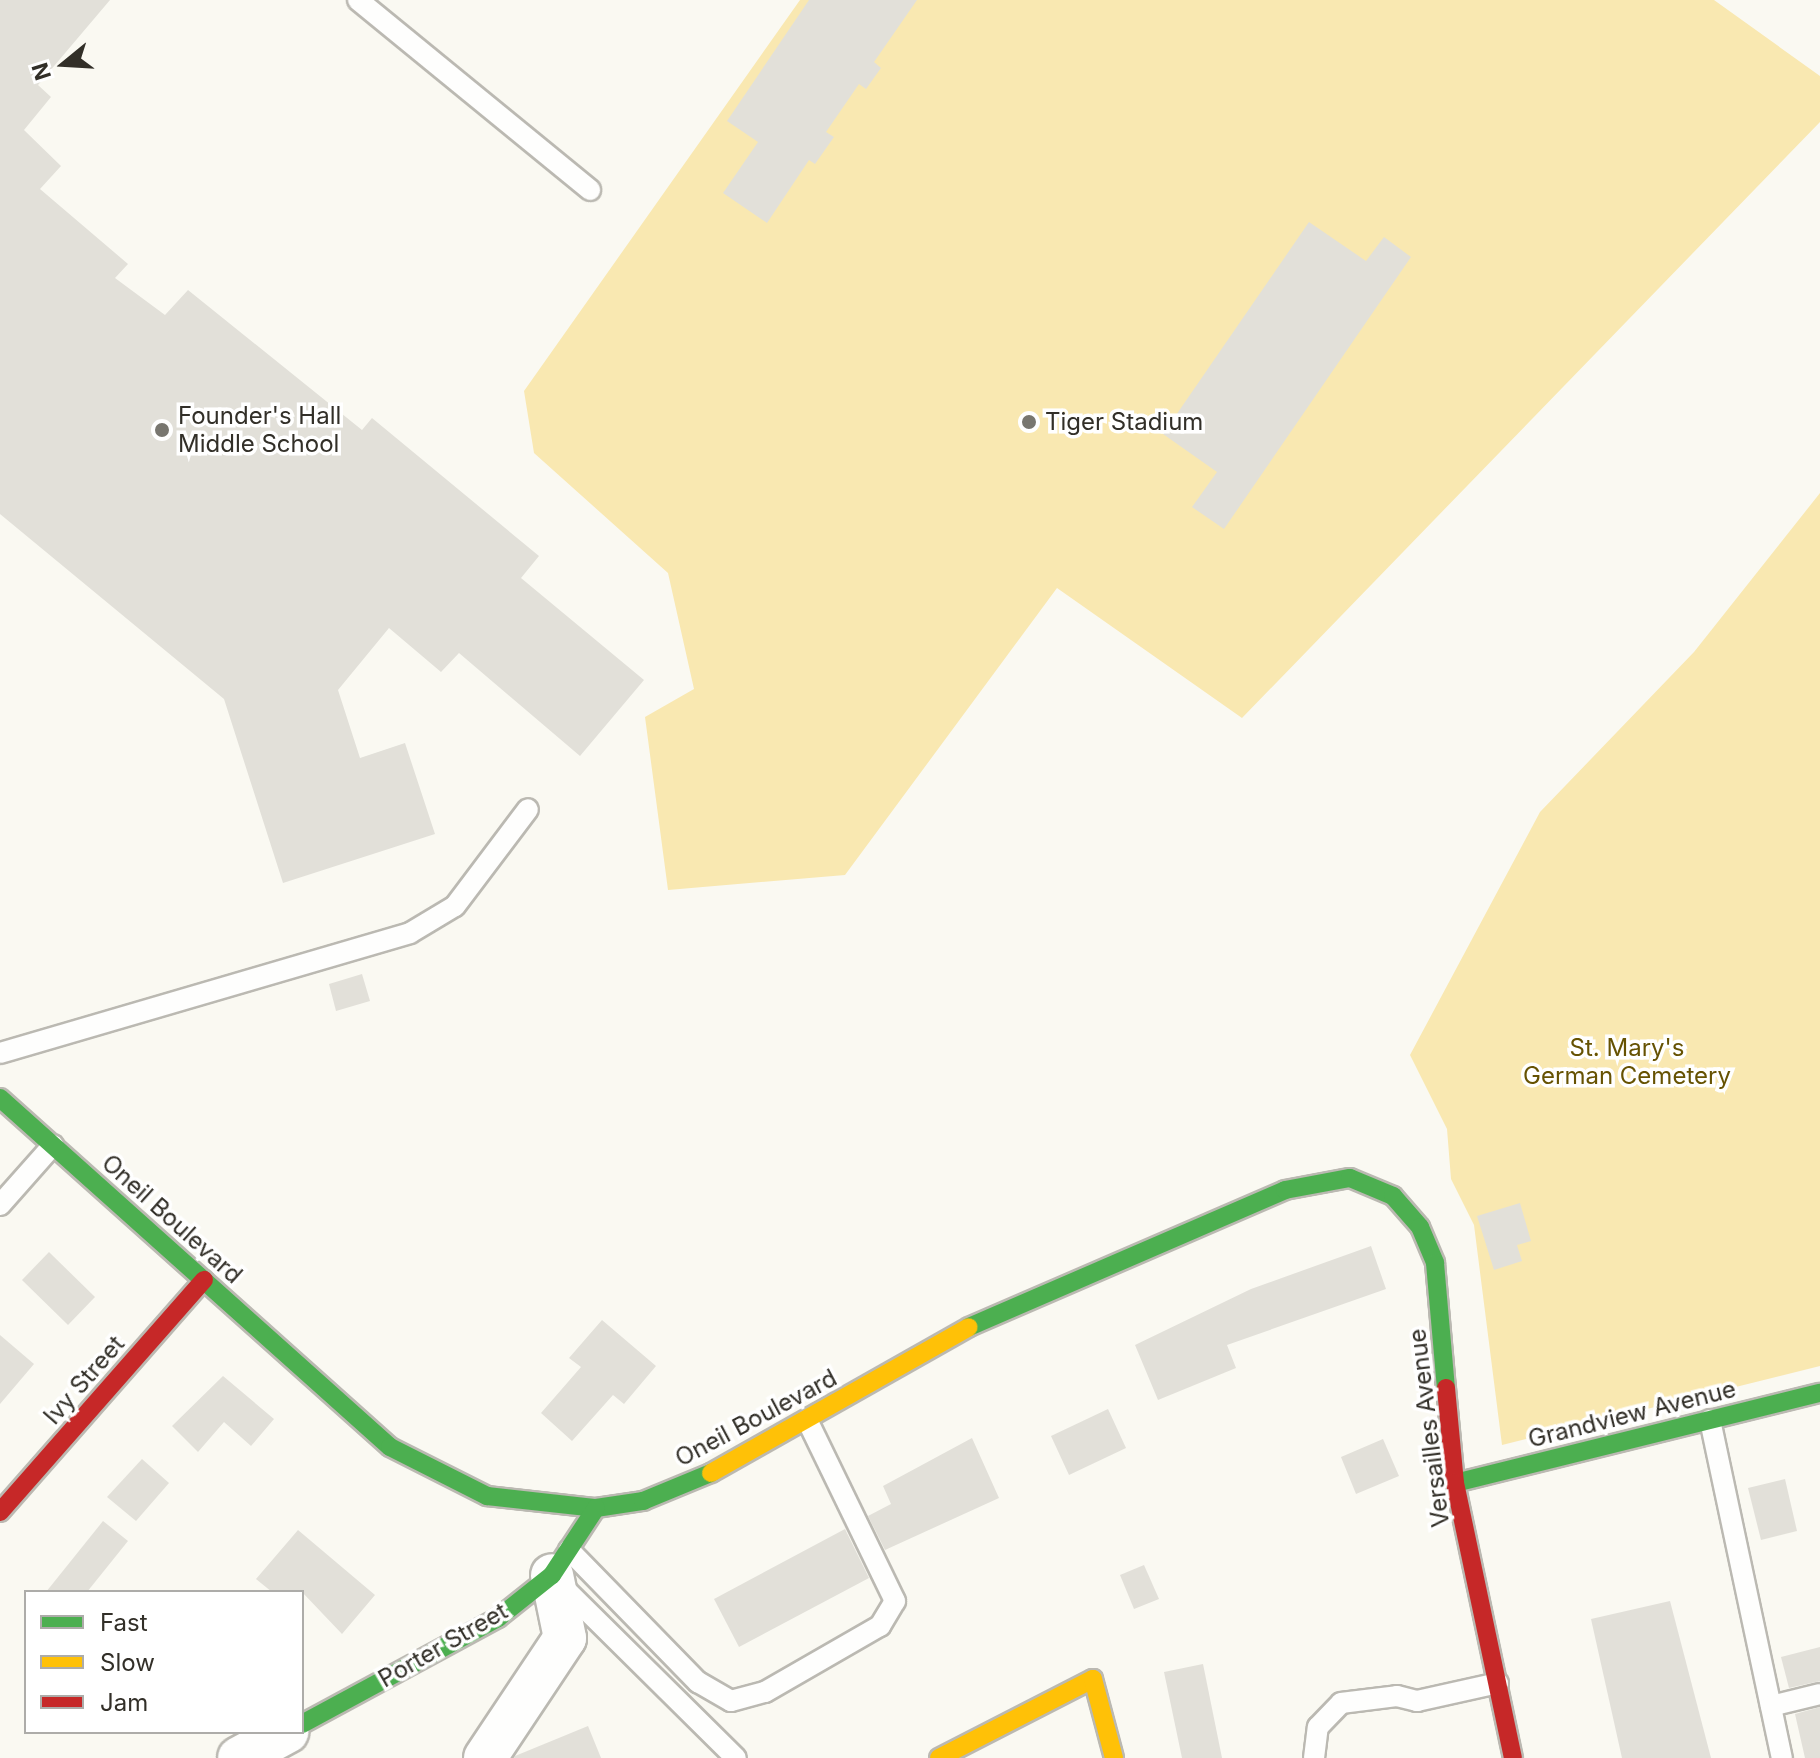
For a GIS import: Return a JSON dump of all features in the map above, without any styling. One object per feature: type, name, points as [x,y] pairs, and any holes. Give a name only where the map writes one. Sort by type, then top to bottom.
[{"type":"street","name":"Oneil Boulevard","points":[[0,1098],[390,1447],[487,1496],[596,1508],[643,1501],[707,1476],[988,1316],[1285,1190],[1350,1178],[1393,1196]]},
{"type":"street","name":"Versailles Avenue","points":[[1393,1196],[1420,1227],[1435,1263],[1455,1483],[1513,1758]]},
{"type":"street","name":"Ivy Street","points":[[0,1512],[204,1280]]},
{"type":"street","name":"Grandview Avenue","points":[[1455,1483],[1820,1393]]},
{"type":"street","name":"Porter Street","points":[[304,1723],[498,1618],[560,1562],[596,1508]]},
{"type":"street","points":[[485,1758],[565,1638],[560,1562]]},
{"type":"street","points":[[939,1758],[1093,1679],[1114,1758]]},
{"type":"street","points":[[239,1758],[283,1734]]},
{"type":"lane","points":[[358,0],[590,190]]},
{"type":"lane","points":[[0,1053],[410,933],[455,906],[528,809]]},
{"type":"lane","points":[[0,1205],[53,1145]]},
{"type":"lane","points":[[560,1562],[698,1682],[731,1701],[765,1692],[880,1626],[895,1601],[807,1420]]},
{"type":"lane","points":[[1710,1420],[1782,1758]]},
{"type":"lane","points":[[560,1562],[736,1758]]},
{"type":"lane","points":[[1314,1758],[1318,1727],[1341,1703],[1397,1696],[1417,1701],[1498,1683]]},
{"type":"lane","points":[[1771,1706],[1820,1694]]},
{"type":"green space","name":"Tiger Stadium","points":[[800,0],[1714,0],[1820,76],[1820,122],[1242,718],[1057,588],[845,875],[668,890],[645,717],[694,689],[668,573],[534,453],[524,391]]},
{"type":"green space","name":"St. Mary's German Cemetery","points":[[1820,493],[1820,1366],[1502,1445],[1474,1225],[1451,1179],[1447,1129],[1410,1055],[1540,812],[1694,652]]},
{"type":"building","name":"Founder's Hall Middle School","points":[[0,0],[110,0],[38,85],[51,97],[24,130],[61,166],[40,189],[128,264],[115,278],[165,315],[188,290],[362,430],[372,418],[539,556],[521,578],[644,680],[580,756],[459,653],[441,672],[389,628],[338,690],[360,758],[405,743],[435,834],[283,883],[224,699],[0,514]]},
{"type":"building","points":[[809,0],[917,0],[874,62],[881,68],[866,89],[859,84],[826,132],[834,137],[815,164],[809,160],[767,223],[723,193],[758,142],[727,121]]},
{"type":"building","points":[[1309,222],[1366,261],[1384,237],[1411,257],[1224,529],[1192,507],[1217,472],[1163,434]]},
{"type":"building","points":[[362,974],[370,1001],[336,1011],[329,984]]},
{"type":"building","points":[[1520,1203],[1531,1241],[1517,1245],[1522,1261],[1494,1270],[1477,1216]]},
{"type":"building","points":[[1371,1246],[1386,1289],[1227,1345],[1236,1368],[1158,1400],[1135,1345],[1251,1289]]},
{"type":"building","points":[[49,1252],[95,1297],[68,1325],[22,1280]]},
{"type":"building","points":[[602,1320],[656,1366],[624,1404],[613,1395],[572,1441],[541,1413],[581,1367],[569,1358]]},
{"type":"building","points":[[0,1335],[34,1364],[0,1404]]},
{"type":"building","points":[[223,1376],[274,1419],[251,1446],[224,1422],[198,1452],[172,1426]]},
{"type":"building","points":[[1108,1409],[1126,1448],[1069,1475],[1051,1436]]},
{"type":"building","points":[[972,1438],[999,1498],[885,1550],[868,1516],[891,1504],[883,1486]]},
{"type":"building","points":[[1383,1439],[1399,1476],[1356,1494],[1341,1457]]},
{"type":"building","points":[[142,1459],[169,1483],[136,1521],[107,1497]]},
{"type":"building","points":[[1785,1479],[1797,1531],[1761,1540],[1748,1488]]},
{"type":"building","points":[[103,1521],[128,1541],[89,1590],[48,1590]]},
{"type":"building","points":[[845,1529],[869,1578],[739,1647],[714,1599]]},
{"type":"building","points":[[298,1530],[375,1595],[342,1634],[304,1594],[304,1590],[270,1590],[256,1579]]},
{"type":"building","points":[[1144,1565],[1159,1599],[1134,1609],[1120,1575]]},
{"type":"building","points":[[1670,1601],[1711,1758],[1622,1758],[1591,1619]]},
{"type":"building","points":[[1820,1647],[1820,1681],[1789,1688],[1781,1657]]},
{"type":"building","points":[[1203,1664],[1222,1758],[1182,1758],[1164,1672]]},
{"type":"building","points":[[1820,1707],[1820,1758],[1805,1758],[1795,1714]]},
{"type":"building","points":[[588,1726],[601,1758],[514,1758],[515,1756]]},
{"type":"traffic: fast","points":[[0,1098],[390,1447],[487,1496],[596,1508],[643,1501],[711,1473]]},
{"type":"traffic: fast","points":[[969,1327],[1285,1190],[1350,1178],[1393,1196],[1420,1227],[1435,1263],[1446,1388]]},
{"type":"traffic: fast","points":[[1455,1483],[1820,1393]]},
{"type":"traffic: fast","points":[[304,1723],[498,1618],[552,1575],[596,1508]]},
{"type":"traffic: slow","points":[[711,1473],[969,1327]]},
{"type":"traffic: slow","points":[[939,1758],[1093,1679],[1114,1758]]},
{"type":"traffic: jam","points":[[0,1512],[204,1280]]},
{"type":"traffic: jam","points":[[1446,1388],[1455,1483],[1513,1758]]},
{"type":"place","name":"Tiger Stadium","points":[[1029,422]]},
{"type":"place","name":"Founder's Hall Middle School","points":[[162,430]]}]
